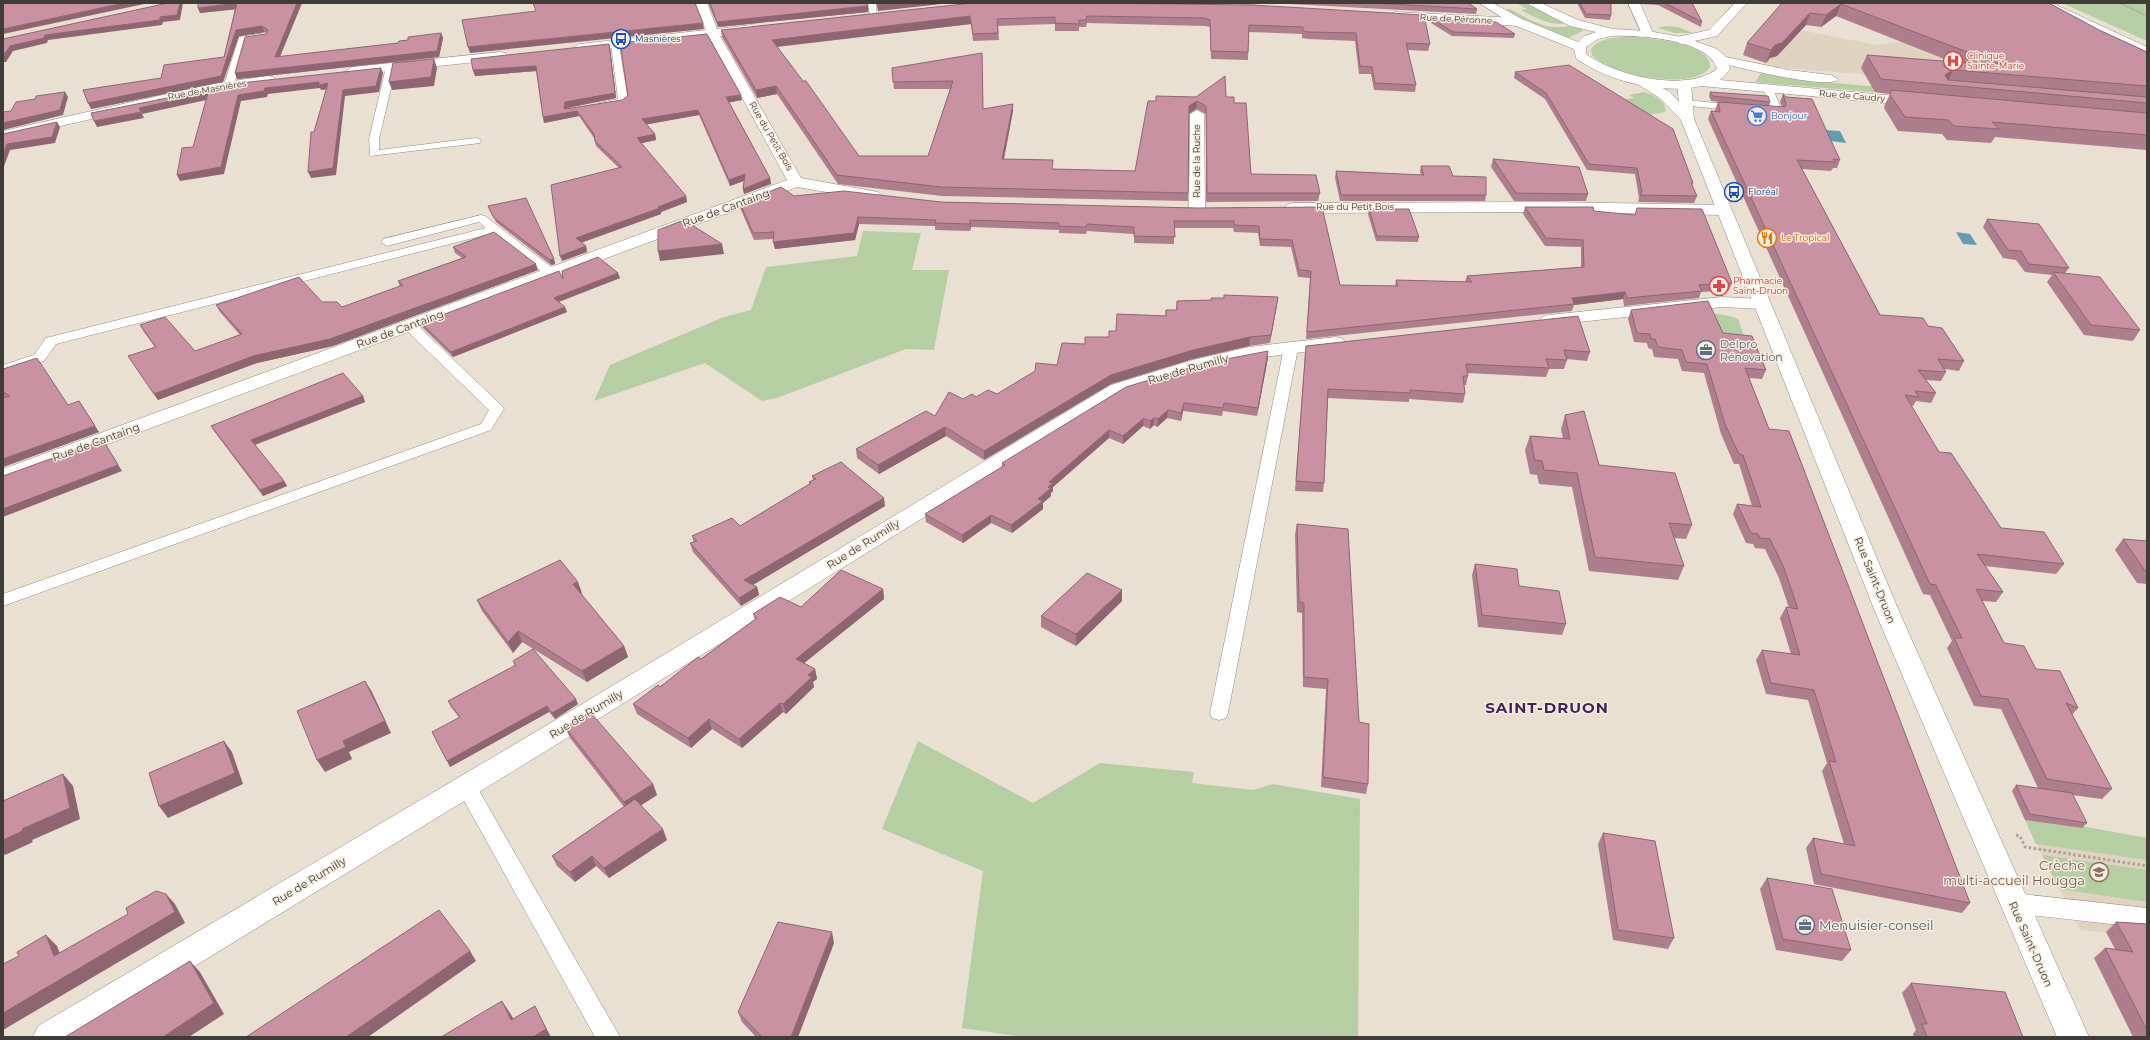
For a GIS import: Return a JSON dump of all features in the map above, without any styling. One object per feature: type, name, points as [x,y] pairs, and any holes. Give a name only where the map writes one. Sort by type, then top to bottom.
[{"type":"street","name":"Rue du Petit Bois","points":[[701,3],[714,33],[796,182],[859,194],[890,197]]},
{"type":"street","points":[[1227,3],[1251,8]]},
{"type":"street","points":[[1485,3],[1518,22],[1580,47]]},
{"type":"street","points":[[1532,3],[1574,23],[1613,33]]},
{"type":"street","points":[[1634,3],[1647,33]]},
{"type":"street","points":[[1681,40],[1713,33],[1741,3]]},
{"type":"street","points":[[2043,3],[2147,52]]},
{"type":"street","points":[[1215,8],[1275,10]]},
{"type":"street","points":[[859,17],[888,14]]},
{"type":"street","name":"Rue de Péronne","points":[[1387,15],[1518,22]]},
{"type":"street","points":[[568,49],[760,28]]},
{"type":"street","points":[[1613,33],[1647,33],[1681,40],[1710,50],[1722,60],[1724,67],[1722,72],[1713,78],[1700,82],[1684,84],[1642,81],[1622,77],[1595,67],[1580,54],[1580,47],[1590,38],[1613,33]]},
{"type":"street","points":[[1710,50],[1715,37],[1713,33]]},
{"type":"street","points":[[339,73],[514,54]]},
{"type":"street","name":"Rue de Caudry","points":[[1722,60],[1789,74],[1845,80]]},
{"type":"street","name":"Rue de Masnières","points":[[3,135],[139,103],[229,85],[279,79]]},
{"type":"street","name":"Rue Saint-Druon","points":[[1642,81],[1665,95],[1686,111]]},
{"type":"street","name":"Rue de Caudry","points":[[1700,82],[1934,103]]},
{"type":"street","name":"Rue Saint-Druon","points":[[1684,84],[1686,111],[1724,210],[1886,609],[1980,829],[2073,1037]]},
{"type":"street","name":"Rue de la Ruche","points":[[1181,207],[1205,208],[1197,114]]},
{"type":"street","name":"Rue de Cantaing","points":[[3,476],[796,182]]},
{"type":"street","name":"Rue du Petit Bois","points":[[1281,208],[1551,207],[1724,210]]},
{"type":"street","points":[[1529,322],[1722,302],[1762,304]]},
{"type":"street","name":"Rue de Rumilly","points":[[49,1037],[466,786],[1118,389],[1200,364],[1249,353],[1355,341]]},
{"type":"lane","points":[[872,3],[874,16]]},
{"type":"lane","points":[[229,85],[242,39],[264,36]]},
{"type":"lane","points":[[593,107],[623,101],[614,44]]},
{"type":"lane","points":[[392,67],[374,139],[374,154],[476,141]]},
{"type":"lane","points":[[1686,111],[1750,109],[1777,112],[1768,88]]},
{"type":"lane","points":[[387,242],[481,218],[551,273]]},
{"type":"lane","points":[[3,369],[39,358],[51,341],[495,229]]},
{"type":"lane","points":[[3,600],[486,427],[497,409],[410,326]]},
{"type":"lane","points":[[1219,713],[1291,348]]},
{"type":"lane","points":[[466,786],[608,1037]]},
{"type":"lane","points":[[2013,903],[2147,918]]},
{"type":"path","points":[[2120,3],[2147,16]]},
{"type":"path","points":[[1980,829],[2020,836],[2025,847],[2147,866]]},
{"type":"shaded area","name":"Clinique Sainte-Marie","points":[[1769,24],[1877,45],[1942,35],[2107,96],[1777,67],[1743,55]]},
{"type":"shaded area","name":"Crèche multi-accueil Hougga","points":[[2025,820],[2147,838],[2147,936],[2080,930]]},
{"type":"green space","points":[[1516,3],[1525,3],[1566,23],[1554,24],[1543,21],[1521,10],[1527,9]]},
{"type":"green space","points":[[2062,3],[2147,3],[2147,41]]},
{"type":"green space","points":[[1510,9],[1543,25],[1554,27],[1574,26],[1583,31],[1568,38],[1530,24],[1505,10]]},
{"type":"green space","points":[[1666,26],[1678,27],[1693,33],[1675,33],[1657,28]]},
{"type":"green space","points":[[1623,37],[1674,42],[1688,46],[1700,51],[1708,58],[1710,67],[1701,74],[1688,78],[1652,78],[1616,69],[1601,62],[1592,55],[1591,49],[1597,43]]},
{"type":"green space","points":[[1761,73],[1835,83],[2086,105],[2092,111],[1755,82]]},
{"type":"green space","points":[[1644,92],[1659,99],[1664,105],[1665,112],[1648,115],[1623,100],[1634,98],[1629,95]]},
{"type":"green space","points":[[863,231],[921,233],[912,270],[949,270],[934,350],[906,349],[777,398],[762,401],[705,363],[594,401],[610,365],[724,317],[751,310],[766,267],[857,256]]},
{"type":"green space","points":[[1712,313],[1738,319],[1745,339],[1698,334]]},
{"type":"green space","points":[[918,741],[1033,803],[1100,763],[1194,772],[1192,783],[1253,790],[1273,784],[1360,799],[1358,1037],[1024,1037],[962,1028],[983,871],[882,829]]},
{"type":"green space","points":[[2025,820],[2082,828],[2081,826],[2147,838],[2147,860],[2036,844]]},
{"type":"green space","points":[[2042,855],[2147,870],[2147,902],[2059,889]]},
{"type":"water","points":[[1825,130],[1840,131],[1846,143],[1831,141]]},
{"type":"water","points":[[1956,232],[1970,234],[1977,245],[1963,244]]},
{"type":"building","points":[[3,3],[124,3],[3,29]]},
{"type":"building","points":[[168,3],[180,3],[177,15],[160,17],[160,20],[45,35],[44,38],[10,46],[3,56],[3,39]]},
{"type":"building","points":[[198,3],[237,3],[198,8]]},
{"type":"building","points":[[237,3],[297,3],[275,57],[398,43],[399,41],[408,40],[408,37],[441,33],[437,51],[235,73],[245,37],[266,34],[268,30],[262,26],[236,30],[221,76],[88,103],[83,90],[161,78],[164,65],[224,57]]},
{"type":"building","points":[[533,3],[695,3],[703,23],[468,47],[462,20],[536,11]]},
{"type":"building","points":[[710,3],[867,3],[867,6],[717,22]]},
{"type":"building","points":[[877,3],[897,3],[877,5]]},
{"type":"building","points":[[973,3],[1252,5],[1424,15],[1430,44],[1406,43],[1416,85],[1375,83],[1372,67],[1360,66],[1356,33],[1308,32],[1303,31],[1303,27],[1249,25],[1248,52],[1211,51],[1210,20],[1205,18],[1087,16],[1086,20],[1079,20],[1079,24],[1055,23],[1055,17],[997,19],[998,33],[973,34],[970,16],[772,40],[803,81],[806,81],[859,156],[928,156],[953,81],[893,82],[892,68],[982,53],[983,109],[1013,104],[1002,159],[1053,160],[1052,169],[1135,171],[1148,101],[1156,101],[1156,96],[1196,97],[1225,76],[1226,97],[1234,97],[1234,103],[1246,103],[1251,174],[1316,175],[1320,193],[1207,193],[1206,106],[1197,101],[1189,106],[1188,193],[941,187],[837,175],[776,86],[756,90],[721,30]]},
{"type":"building","points":[[1374,3],[1468,3],[1477,9]]},
{"type":"building","points":[[1580,3],[1611,3],[1611,15],[1586,14]]},
{"type":"building","points":[[1665,3],[1692,3],[1702,22]]},
{"type":"building","points":[[1782,3],[2049,3],[2099,30],[2147,52],[2147,86],[1953,70],[1945,75],[1948,80],[2147,97],[2147,103],[1881,79],[1867,55],[2004,66],[1841,4],[1826,15],[1810,13],[1782,43],[1775,45],[1771,50],[1747,43]]},
{"type":"building","points":[[1432,19],[1496,22],[1515,34],[1453,32]]},
{"type":"building","points":[[707,34],[741,95],[726,97],[770,178],[743,189],[745,174],[729,180],[698,110],[642,119],[655,134],[637,138],[686,196],[658,207],[660,208],[576,238],[586,246],[560,256],[551,185],[622,167],[595,141],[594,134],[577,111],[543,117],[536,66],[473,70],[471,59],[609,44],[615,93],[565,102],[564,108],[566,109],[622,100],[628,96],[620,43]]},
{"type":"building","points":[[434,59],[431,77],[389,82],[393,63]]},
{"type":"building","points":[[1569,65],[1673,129],[1693,183],[1691,183],[1697,196],[1640,195],[1642,192],[1637,168],[1589,164],[1546,93],[1515,72]]},
{"type":"building","points":[[381,68],[376,86],[343,90],[333,168],[308,172],[311,132],[314,132],[328,83],[319,85],[319,82],[265,88],[264,91],[238,95],[221,167],[177,175],[182,148],[193,147],[208,93],[139,108],[141,112],[94,121],[91,113],[249,82]]},
{"type":"building","points":[[1891,90],[2147,113],[2147,135],[1992,122],[1999,129],[1954,126],[1948,120],[1905,117],[1890,95]]},
{"type":"building","points":[[65,92],[60,110],[3,123],[3,112],[11,111],[16,102],[35,99],[36,96]]},
{"type":"building","points":[[1710,92],[1768,96],[1770,102],[1713,96]]},
{"type":"building","points":[[1783,94],[1786,97],[1812,99],[1840,160],[1833,159],[1835,162],[1797,160],[1880,315],[1923,318],[1928,326],[1942,328],[1964,361],[1938,359],[1946,372],[1918,370],[1936,393],[1915,391],[1919,397],[1905,395],[1939,452],[1951,453],[2001,528],[2044,532],[2064,564],[1977,554],[2003,592],[1976,589],[2004,643],[2024,646],[2036,669],[2060,671],[2078,708],[2066,703],[2112,789],[2047,779],[2008,699],[1981,696],[1954,638],[1962,638],[1936,585],[1930,584],[1711,111],[1720,112],[1718,102],[1785,107],[1786,104]]},
{"type":"building","points":[[57,122],[52,137],[7,144],[3,154],[3,134]]},
{"type":"building","points":[[1493,159],[1579,167],[1588,194],[1516,193]]},
{"type":"building","points":[[1421,166],[1449,166],[1453,176],[1486,177],[1486,195],[1341,195],[1336,171],[1424,175]]},
{"type":"building","points":[[781,187],[794,196],[844,191],[941,202],[1197,208],[1322,207],[1340,285],[1398,286],[1396,280],[1472,282],[1467,276],[1584,267],[1583,240],[1546,238],[1525,207],[1593,207],[1594,211],[1635,215],[1637,208],[1702,209],[1732,283],[1699,285],[1702,291],[1627,298],[1625,292],[1572,298],[1574,304],[1307,332],[1311,271],[1299,270],[1292,240],[1260,239],[1259,226],[1234,225],[1234,221],[1174,221],[1175,237],[1134,236],[1134,227],[1087,224],[1086,227],[1059,226],[1059,223],[970,220],[970,224],[935,223],[936,220],[858,217],[854,233],[773,242],[774,232],[753,233],[740,203]]},
{"type":"building","points":[[526,198],[554,259],[550,260],[494,218],[488,206]]},
{"type":"building","points":[[1369,209],[1409,209],[1419,237],[1377,236]]},
{"type":"building","points":[[1987,219],[2039,224],[2069,268],[2029,264],[2021,251],[2008,250]]},
{"type":"building","points":[[684,220],[722,244],[658,251],[658,230]]},
{"type":"building","points":[[494,232],[536,264],[330,339],[253,356],[154,394],[128,356],[156,347],[140,325],[165,317],[195,351],[242,334],[216,305],[299,277],[322,302],[337,302],[342,307],[403,285],[398,281],[466,257],[453,247]]},
{"type":"building","points":[[598,257],[618,273],[554,298],[565,307],[451,352],[421,323],[559,271],[563,279],[562,271]]},
{"type":"building","points":[[2053,272],[2100,277],[2140,330],[2091,325]]},
{"type":"building","points":[[1224,295],[1278,297],[1271,335],[1250,337],[1193,350],[1111,375],[984,451],[945,427],[878,465],[856,449],[926,411],[935,416],[949,392],[963,399],[972,394],[976,397],[988,390],[997,394],[1035,371],[1036,363],[1057,365],[1062,343],[1085,344],[1085,337],[1109,337],[1109,331],[1116,331],[1117,314],[1166,316],[1166,310],[1177,310],[1177,301],[1212,300],[1211,298],[1224,298]]},
{"type":"building","points":[[1708,301],[1723,333],[1752,336],[1766,370],[1745,368],[1769,429],[1789,431],[1970,903],[1821,874],[1813,838],[1855,846],[1829,761],[1836,762],[1814,690],[1771,683],[1762,650],[1800,655],[1786,607],[1798,609],[1784,568],[1770,539],[1760,538],[1758,534],[1751,533],[1737,504],[1761,507],[1743,455],[1739,454],[1725,424],[1707,364],[1686,362],[1682,350],[1658,347],[1655,339],[1651,339],[1650,334],[1637,333],[1631,310]]},
{"type":"building","points":[[1578,316],[1590,352],[1564,350],[1567,360],[1546,359],[1549,368],[1466,364],[1468,376],[1463,376],[1465,394],[1410,390],[1410,393],[1328,389],[1324,483],[1296,481],[1306,346]]},
{"type":"building","points":[[1268,351],[1258,408],[1224,403],[1223,408],[1184,403],[1181,413],[1168,410],[1158,419],[1154,418],[1150,421],[1144,418],[1123,436],[1109,430],[1049,482],[1053,483],[1048,487],[1051,488],[1038,499],[1043,501],[1011,525],[991,515],[962,535],[925,514],[1005,465],[1002,463],[1126,387],[1206,363]]},
{"type":"building","points":[[37,358],[68,405],[79,401],[95,426],[3,459],[3,398],[10,396],[3,392],[3,369]]},
{"type":"building","points":[[343,373],[363,396],[251,440],[284,481],[260,490],[211,426]]},
{"type":"building","points":[[1584,411],[1599,465],[1675,473],[1692,525],[1669,523],[1684,566],[1595,557],[1577,473],[1544,470],[1542,461],[1535,460],[1530,436],[1570,439],[1565,415]]},
{"type":"building","points":[[103,440],[118,465],[3,509],[3,476]]},
{"type":"building","points":[[841,462],[884,498],[744,580],[757,587],[739,598],[690,543],[697,541],[692,536],[732,518],[740,526],[811,483],[809,482],[816,479],[812,476]]},
{"type":"building","points":[[1297,524],[1348,529],[1359,722],[1369,724],[1368,784],[1323,777],[1328,679],[1304,677],[1304,603],[1299,602]]},
{"type":"building","points":[[2123,539],[2147,541],[2147,572],[2146,572]]},
{"type":"building","points":[[560,560],[578,582],[573,584],[624,646],[582,671],[518,631],[508,642],[477,600]]},
{"type":"building","points":[[1475,564],[1517,569],[1519,586],[1559,591],[1566,624],[1482,615]]},
{"type":"building","points":[[841,570],[883,589],[796,659],[815,669],[808,675],[812,677],[783,704],[780,703],[739,739],[709,719],[688,738],[633,704],[658,685],[660,687],[698,657],[701,659],[757,618],[753,614],[780,597],[801,607]]},
{"type":"building","points":[[1087,573],[1122,590],[1076,634],[1041,616]]},
{"type":"building","points":[[533,649],[576,699],[552,713],[547,706],[447,761],[432,732],[460,717],[448,701],[516,665],[513,661]]},
{"type":"building","points":[[365,681],[385,721],[343,741],[346,747],[317,760],[297,711]]},
{"type":"building","points":[[590,712],[653,784],[624,802],[565,727]]},
{"type":"building","points":[[224,741],[235,773],[159,806],[149,773]]},
{"type":"building","points":[[63,774],[70,808],[22,829],[23,831],[3,840],[3,801]]},
{"type":"building","points":[[2016,785],[2072,793],[2087,823],[2030,814]]},
{"type":"building","points":[[635,799],[663,829],[604,868],[592,856],[570,872],[552,856]]},
{"type":"building","points":[[1603,833],[1655,841],[1674,938],[1618,930]]},
{"type":"building","points":[[1767,878],[1832,889],[1851,950],[1783,939]]},
{"type":"building","points":[[156,891],[166,894],[175,912],[3,1013],[3,964],[19,956],[17,952],[46,935],[54,956],[128,914],[126,908]]},
{"type":"building","points":[[439,910],[470,951],[346,1037],[246,1037]]},
{"type":"building","points":[[778,922],[832,932],[791,1037],[762,1037],[738,1012]]},
{"type":"building","points":[[2116,922],[2147,924],[2147,1030],[2105,948],[2133,952]]},
{"type":"building","points":[[190,961],[214,1003],[163,1037],[65,1037]]},
{"type":"building","points":[[1911,983],[2005,992],[2023,1037],[1927,1037],[1922,1024],[1927,1024]]},
{"type":"building","points":[[502,1001],[511,1020],[535,1006],[546,1029],[533,1037],[441,1037]]},
{"type":"place","name":"Masnières","points":[[621,39]]},
{"type":"place","name":"Clinique Sainte-Marie","points":[[1953,61]]},
{"type":"place","name":"Bonjour","points":[[1757,116]]},
{"type":"place","name":"Floréal","points":[[1734,192]]},
{"type":"place","name":"Le Tropical","points":[[1767,238]]},
{"type":"place","name":"Pharmacie Saint-Druon","points":[[1719,286]]},
{"type":"place","name":"Delpro Rénovation","points":[[1706,350]]},
{"type":"place","name":"Crèche multi-accueil Hougga","points":[[2099,872]]},
{"type":"place","name":"Menuisier-conseil","points":[[1805,925]]},
{"type":"district","name":"SAINT-DRUON","points":[[1547,708]]}]
